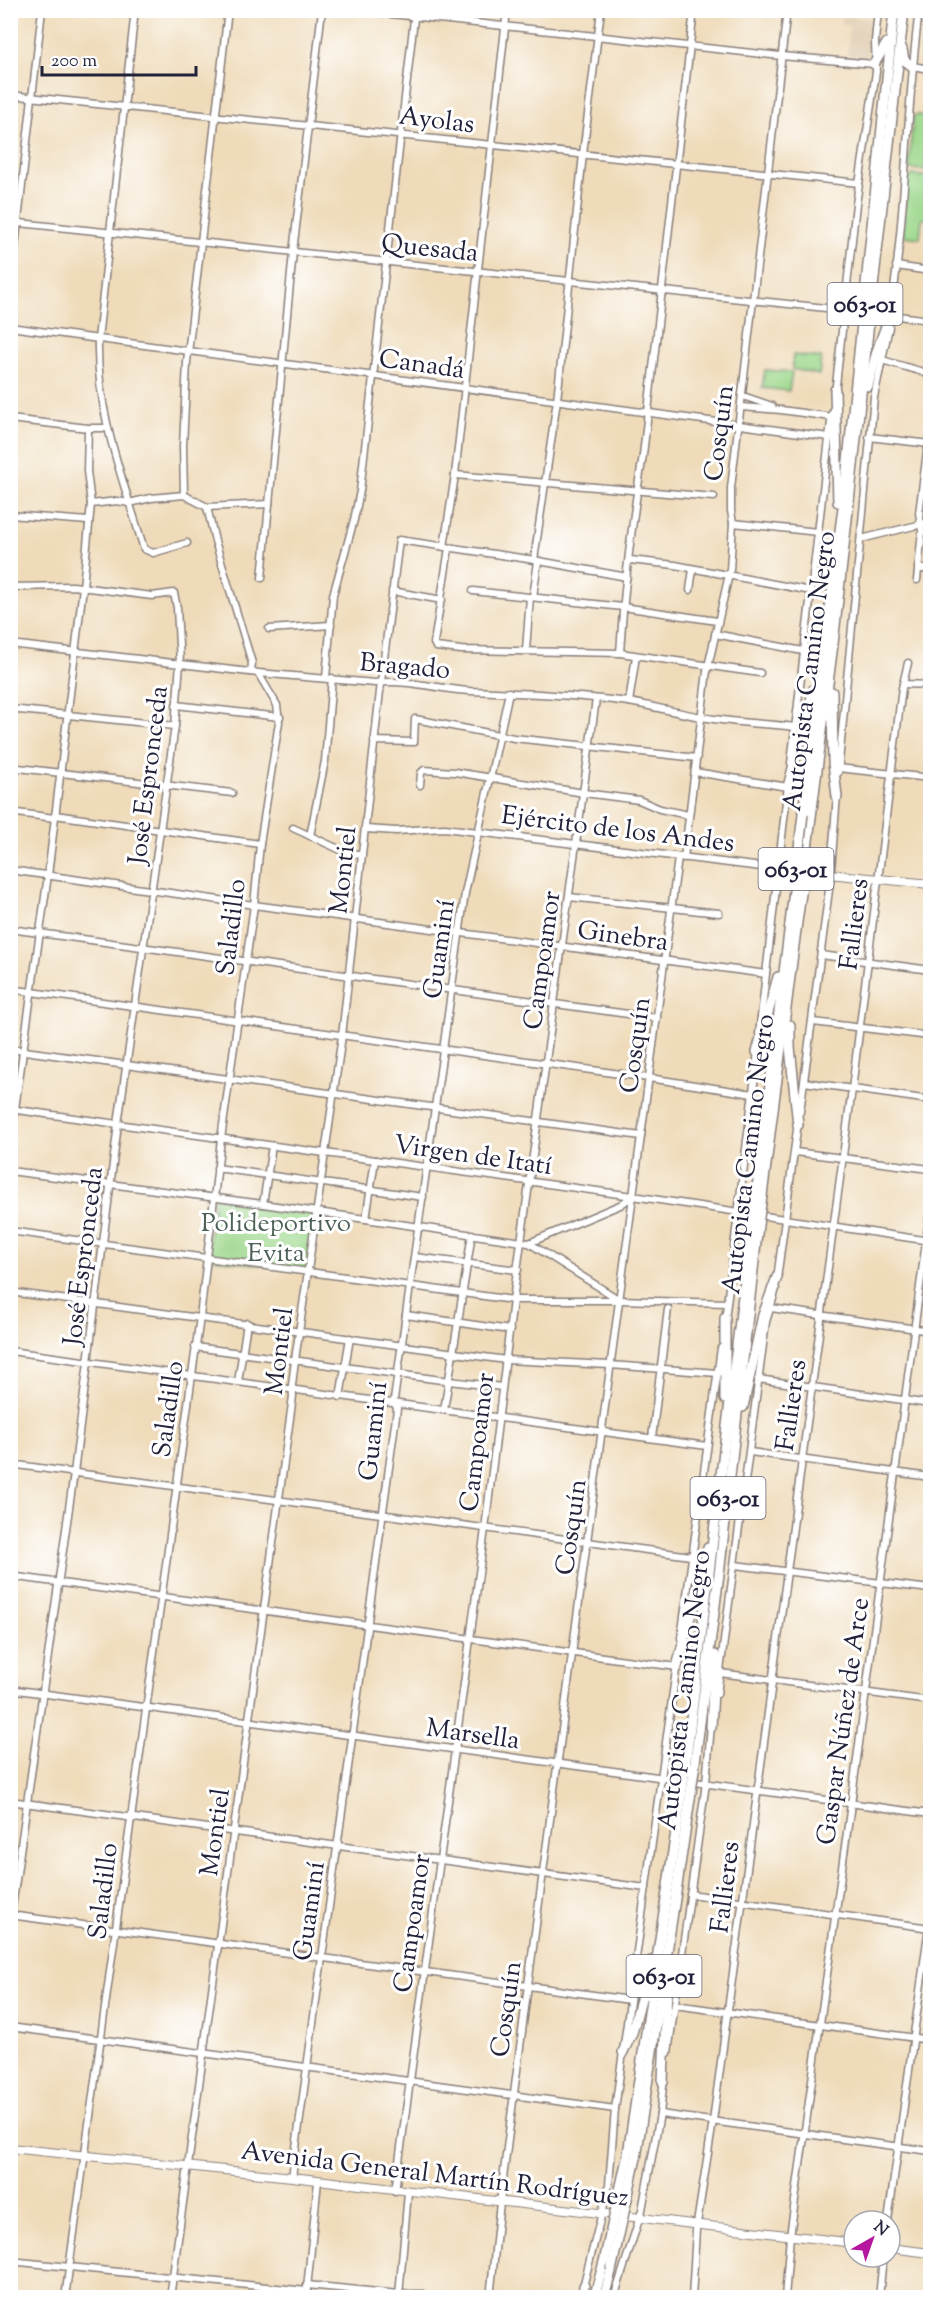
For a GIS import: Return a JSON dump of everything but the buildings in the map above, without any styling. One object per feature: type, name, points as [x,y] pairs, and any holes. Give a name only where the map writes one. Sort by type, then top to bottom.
[{"type":"highway","name":"Autopista Camino Negro","points":[[759,1196],[807,814],[833,644],[857,442],[896,31],[894,10]]},
{"type":"highway","name":"Autopista Camino Negro","points":[[807,814],[896,31],[904,10]]},
{"type":"highway","points":[[874,64],[896,31]]},
{"type":"highway","points":[[896,31],[903,57],[912,66]]},
{"type":"highway","points":[[857,442],[871,372],[890,315]]},
{"type":"highway","points":[[833,579],[838,491],[835,390]]},
{"type":"highway","points":[[788,787],[812,701],[828,622]]},
{"type":"highway","points":[[833,644],[833,762],[837,797]]},
{"type":"highway","points":[[757,1052],[792,926]]},
{"type":"highway","name":"Autopista Camino Negro","points":[[604,2298],[632,2156],[677,1892],[724,1441],[792,967],[792,926]]},
{"type":"highway","points":[[792,967],[790,1047],[798,1125]]},
{"type":"highway","name":"Autopista Camino Negro","points":[[689,1769],[720,1566],[735,1442],[755,1224]]},
{"type":"highway","points":[[735,1442],[763,1315],[777,1277]]},
{"type":"highway","points":[[724,1441],[725,1318]]},
{"type":"highway","points":[[677,1667],[716,1523]]},
{"type":"highway","points":[[711,1727],[720,1566]]},
{"type":"highway","name":"Autopista Camino Negro","points":[[594,2298],[632,2156],[662,1924],[686,1792]]},
{"type":"highway","points":[[663,2082],[668,1976],[677,1892]]},
{"type":"highway","points":[[623,2052],[632,2033],[662,1924]]},
{"type":"highway","points":[[582,2298],[584,2286]]},
{"type":"main road","name":"Ejército de los Andes","points":[[778,869],[930,884]]},
{"type":"main road","name":"Avenida General Martín Rodríguez","points":[[10,2148],[292,2177],[842,2242]]},
{"type":"main road","points":[[902,2250],[930,2253]]},
{"type":"street","points":[[10,291],[42,10]]},
{"type":"street","points":[[135,10],[98,339],[101,398],[107,428],[144,549],[153,553],[187,543]]},
{"type":"street","points":[[228,10],[189,352],[183,446],[184,495],[207,507],[269,504]]},
{"type":"street","points":[[262,578],[281,365],[322,10]]},
{"type":"street","points":[[354,10],[415,13],[505,27],[874,64]]},
{"type":"street","points":[[507,10],[442,600],[434,643],[436,648],[461,651],[526,650],[620,653],[760,673]]},
{"type":"street","points":[[526,650],[557,400],[582,154],[601,10]]},
{"type":"street","points":[[620,653],[636,491],[648,414],[694,10]]},
{"type":"street","name":"Cosquín","points":[[490,2298],[513,2097],[671,908],[697,758],[708,665],[728,576],[733,523],[731,488],[787,10]]},
{"type":"street","points":[[584,2286],[609,2185],[615,2109],[739,1211],[803,651],[860,183],[876,72],[874,64],[878,10]]},
{"type":"street","points":[[614,2298],[640,2217],[660,2114],[706,1783],[711,1727],[735,1565],[758,1379],[766,1322],[775,1296],[813,1022],[831,875],[838,768],[869,437],[896,266],[911,104],[912,66],[919,10]]},
{"type":"street","points":[[310,836],[325,761],[333,595],[358,501],[415,13]]},
{"type":"street","points":[[912,66],[930,69]]},
{"type":"street","name":"Ayolas","points":[[10,94],[860,183]]},
{"type":"street","name":"Quesada","points":[[10,222],[845,310]]},
{"type":"street","points":[[896,266],[930,271]]},
{"type":"street","points":[[890,315],[930,320]]},
{"type":"street","name":"Canadá","points":[[10,327],[829,437]]},
{"type":"street","points":[[882,360],[930,374]]},
{"type":"street","points":[[743,396],[782,410]]},
{"type":"street","points":[[741,407],[832,417]]},
{"type":"street","points":[[10,419],[107,428]]},
{"type":"street","points":[[10,1144],[13,1109],[48,875],[83,587],[91,504],[87,471],[88,428]]},
{"type":"street","points":[[869,437],[929,444],[919,513],[921,524],[916,580]]},
{"type":"street","points":[[454,476],[714,497]]},
{"type":"street","points":[[91,504],[117,501],[129,503],[184,495]]},
{"type":"street","points":[[176,705],[280,717],[277,705],[255,673],[207,507]]},
{"type":"street","points":[[10,515],[88,521]]},
{"type":"street","points":[[861,539],[930,522]]},
{"type":"street","points":[[733,523],[818,532]]},
{"type":"street","name":"Montiel","points":[[170,2298],[293,1396],[295,1360],[342,1036],[374,741],[399,540],[446,548]]},
{"type":"street","points":[[446,548],[627,577]]},
{"type":"street","points":[[630,560],[811,591]]},
{"type":"street","points":[[918,567],[930,569]]},
{"type":"street","points":[[690,590],[693,569]]},
{"type":"street","points":[[10,587],[83,587]]},
{"type":"street","name":"José Espronceda","points":[[11,1917],[74,1473],[118,1124],[153,890],[175,726],[180,663],[176,594],[152,596],[83,587]]},
{"type":"street","points":[[392,591],[442,600]]},
{"type":"street","points":[[473,591],[623,607],[717,621]]},
{"type":"street","points":[[269,629],[331,626]]},
{"type":"street","points":[[715,634],[803,651]]},
{"type":"street","name":"Bragado","points":[[10,644],[255,673],[425,684],[469,691],[629,702],[702,716],[795,727]]},
{"type":"street","points":[[629,702],[636,656]]},
{"type":"street","name":"Fallieres","points":[[692,2298],[698,2224],[803,1460],[891,774],[908,663]]},
{"type":"street","points":[[903,684],[930,686]]},
{"type":"street","name":"Guaminí","points":[[292,2177],[397,1409],[395,1404],[398,1374],[465,893],[509,692]]},
{"type":"street","name":"Campoamor","points":[[395,2190],[485,1529],[513,1300],[526,1243],[530,1182],[596,699]]},
{"type":"street","points":[[10,709],[175,726]]},
{"type":"street","name":"Saladillo","points":[[65,2298],[200,1317],[217,1168],[255,905],[260,844],[280,717]]},
{"type":"street","points":[[374,741],[414,742],[415,718],[499,735],[697,758]]},
{"type":"street","points":[[10,767],[232,793]]},
{"type":"street","points":[[838,768],[930,778]]},
{"type":"street","points":[[420,785],[424,770],[490,777],[639,800],[660,810],[688,815]]},
{"type":"street","points":[[694,772],[788,787]]},
{"type":"street","points":[[10,812],[161,829],[260,844]]},
{"type":"street","name":"Ejército de los Andes","points":[[366,829],[396,831],[438,827],[778,869]]},
{"type":"street","points":[[293,828],[343,851],[363,855]]},
{"type":"street","name":"Ginebra","points":[[10,870],[766,975]]},
{"type":"street","points":[[569,897],[719,912]]},
{"type":"street","points":[[10,930],[657,1018]]},
{"type":"street","points":[[821,956],[930,970]]},
{"type":"street","points":[[10,989],[753,1094]]},
{"type":"street","points":[[813,1022],[930,1036]]},
{"type":"street","points":[[10,1049],[641,1136]]},
{"type":"street","points":[[804,1083],[930,1100]]},
{"type":"street","name":"Virgen de Itatí","points":[[13,1109],[739,1211],[929,1240]]},
{"type":"street","points":[[263,1204],[272,1146]]},
{"type":"street","points":[[795,1152],[930,1169]]},
{"type":"street","points":[[366,1219],[375,1160]]},
{"type":"street","points":[[217,1168],[423,1197]]},
{"type":"street","points":[[10,1171],[214,1197],[526,1243],[619,1300]]},
{"type":"street","points":[[526,1243],[620,1205],[633,1196]]},
{"type":"street","name":"Gaspar Núñez de Arce","points":[[785,2298],[790,2236],[929,1240],[930,1211]]},
{"type":"street","points":[[10,1231],[513,1300],[727,1303]]},
{"type":"street","points":[[444,1410],[472,1234]]},
{"type":"street","points":[[414,1257],[518,1270]]},
{"type":"street","points":[[10,1292],[506,1360],[718,1373]]},
{"type":"street","points":[[771,1308],[930,1331]]},
{"type":"street","points":[[652,1438],[668,1309]]},
{"type":"street","points":[[406,1315],[510,1330]]},
{"type":"street","points":[[238,1382],[247,1323]]},
{"type":"street","points":[[340,1397],[350,1338]]},
{"type":"street","points":[[195,1347],[502,1387]]},
{"type":"street","points":[[10,1350],[191,1377],[707,1446]]},
{"type":"street","points":[[758,1379],[930,1404]]},
{"type":"street","points":[[750,1452],[930,1477]]},
{"type":"street","points":[[10,1464],[692,1556]]},
{"type":"street","points":[[735,1565],[930,1589]]},
{"type":"street","points":[[10,1576],[677,1667]]},
{"type":"street","points":[[720,1673],[930,1701]]},
{"type":"street","name":"Marsella","points":[[10,1689],[930,1814]]},
{"type":"street","points":[[10,1801],[646,1888]]},
{"type":"street","points":[[690,1894],[930,1928]]},
{"type":"street","points":[[11,1917],[117,1929],[630,2000]]},
{"type":"street","points":[[890,2209],[930,1919]]},
{"type":"street","points":[[675,2005],[930,2040]]},
{"type":"street","points":[[10,2027],[513,2097],[615,2109]]},
{"type":"street","points":[[660,2114],[930,2151]]},
{"type":"street","points":[[307,2291],[318,2181]]},
{"type":"street","points":[[399,2296],[408,2192]]},
{"type":"street","points":[[10,2261],[307,2291],[399,2296],[423,2294],[430,2298]]},
{"type":"street","points":[[879,2298],[881,2269]]},
{"type":"shaded area","points":[[924,11],[930,11],[930,65],[918,64]]},
{"type":"shaded area","points":[[842,16],[872,19],[868,54],[865,58],[847,56],[850,26],[842,25]]},
{"type":"green space","points":[[927,115],[930,119],[926,167],[923,170],[910,169],[909,165],[913,117]]},
{"type":"green space","points":[[913,175],[930,177],[930,219],[922,219],[920,238],[903,236],[907,181]]},
{"type":"green space","points":[[793,355],[821,358],[819,375],[792,369]]},
{"type":"green space","points":[[765,370],[792,372],[789,391],[762,388]]},
{"type":"green space","name":"Polideportivo Evita","points":[[214,1197],[316,1212],[308,1271],[207,1258]]}]
